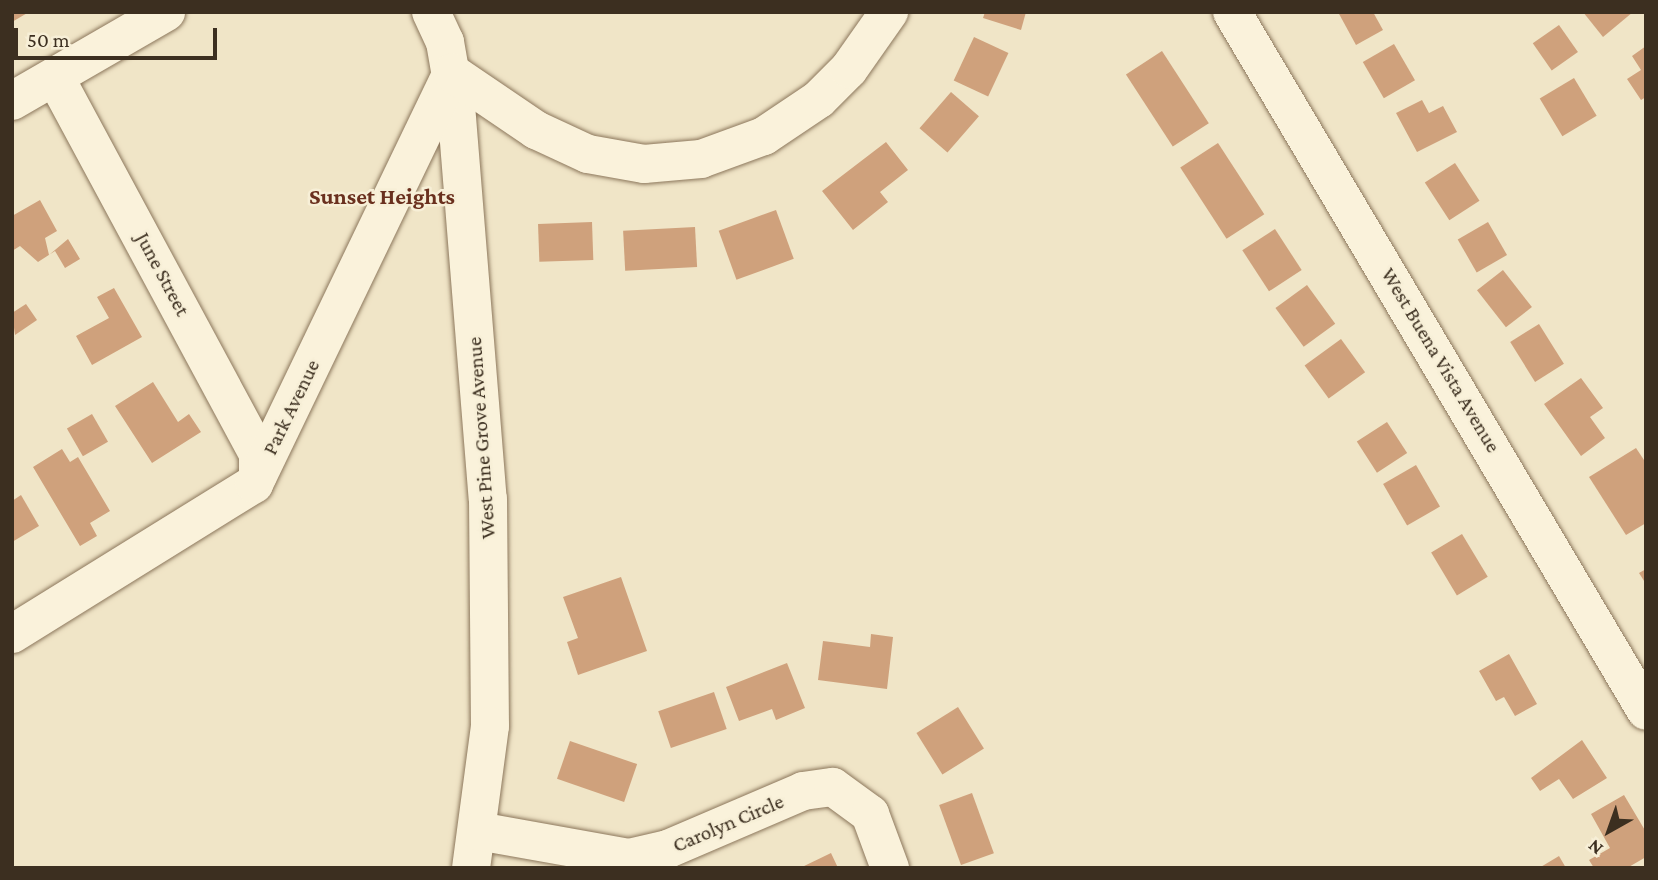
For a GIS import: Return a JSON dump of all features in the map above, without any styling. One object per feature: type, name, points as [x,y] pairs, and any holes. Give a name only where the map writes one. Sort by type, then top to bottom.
[{"type":"street","points":[[12,101],[166,12]]},
{"type":"street","name":"West Pine Grove Avenue","points":[[431,12],[452,74],[488,499],[492,664],[478,831],[471,868]]},
{"type":"street","points":[[452,74],[536,130],[588,154],[644,164],[683,162],[733,149],[792,119],[849,69],[889,12]]},
{"type":"street","name":"West Buena Vista Avenue","points":[[1232,12],[1646,711]]},
{"type":"street","name":"Park Avenue","points":[[12,634],[235,500],[258,475],[452,74]]},
{"type":"street","name":"June Street","points":[[55,77],[258,454],[258,475]]},
{"type":"street","name":"Carolyn Circle","points":[[478,831],[629,858],[668,849],[803,791],[833,787],[848,792],[870,814],[890,868]]},
{"type":"building","points":[[12,12],[29,12],[12,22]]},
{"type":"building","points":[[985,12],[1026,12],[1021,30],[983,18]]},
{"type":"building","points":[[1338,12],[1373,12],[1383,30],[1356,45]]},
{"type":"building","points":[[1583,12],[1633,12],[1603,37]]},
{"type":"building","points":[[1559,25],[1578,52],[1552,70],[1533,43]]},
{"type":"building","points":[[974,37],[1008,53],[988,97],[954,81]]},
{"type":"building","points":[[1394,44],[1415,80],[1384,98],[1363,62]]},
{"type":"building","points":[[1646,46],[1646,97],[1641,100],[1627,79],[1641,70],[1632,56]]},
{"type":"building","points":[[1162,51],[1209,123],[1173,147],[1126,74]]},
{"type":"building","points":[[1574,78],[1597,116],[1562,136],[1540,99]]},
{"type":"building","points":[[951,92],[979,116],[947,153],[920,128]]},
{"type":"building","points":[[1422,100],[1429,113],[1443,106],[1457,132],[1417,152],[1396,113]]},
{"type":"building","points":[[886,142],[908,170],[880,192],[888,202],[853,230],[822,191]]},
{"type":"building","points":[[1218,143],[1264,214],[1227,239],[1180,168]]},
{"type":"building","points":[[1455,163],[1480,201],[1449,220],[1425,183]]},
{"type":"building","points":[[40,200],[57,231],[45,238],[49,255],[38,262],[20,246],[12,251],[12,216]]},
{"type":"building","points":[[776,210],[794,259],[736,280],[719,231]]},
{"type":"building","points":[[592,222],[593,260],[539,262],[538,224]]},
{"type":"building","points":[[1488,222],[1507,255],[1477,272],[1458,240]]},
{"type":"building","points":[[695,227],[697,267],[625,271],[623,231]]},
{"type":"building","points":[[1275,229],[1302,270],[1269,291],[1242,250]]},
{"type":"building","points":[[68,239],[80,259],[65,268],[55,251],[50,254]]},
{"type":"building","points":[[1503,270],[1532,307],[1506,327],[1477,290]]},
{"type":"building","points":[[1307,285],[1335,324],[1304,347],[1275,308]]},
{"type":"building","points":[[114,288],[142,337],[92,365],[76,336],[109,318],[97,297]]},
{"type":"building","points":[[26,304],[37,320],[15,335],[12,313]]},
{"type":"building","points":[[1539,324],[1564,364],[1535,382],[1510,342]]},
{"type":"building","points":[[1341,339],[1365,372],[1329,399],[1305,365]]},
{"type":"building","points":[[1581,378],[1603,408],[1590,417],[1605,438],[1581,456],[1544,404]]},
{"type":"building","points":[[153,382],[178,422],[189,414],[201,432],[152,463],[115,406]]},
{"type":"building","points":[[92,414],[108,442],[83,456],[67,429]]},
{"type":"building","points":[[1387,422],[1407,453],[1377,473],[1357,442]]},
{"type":"building","points":[[1636,448],[1646,463],[1646,523],[1626,535],[1589,477]]},
{"type":"building","points":[[62,449],[70,462],[78,457],[110,511],[90,523],[97,536],[80,546],[33,467]]},
{"type":"building","points":[[1416,465],[1440,507],[1407,526],[1383,484]]},
{"type":"building","points":[[21,495],[39,526],[12,542],[12,501]]},
{"type":"building","points":[[1462,534],[1488,577],[1457,595],[1431,553]]},
{"type":"building","points":[[1646,569],[1646,584],[1639,573]]},
{"type":"building","points":[[621,577],[647,651],[578,675],[567,642],[578,638],[563,597]]},
{"type":"building","points":[[871,634],[893,637],[887,689],[818,680],[823,641],[870,647]]},
{"type":"building","points":[[1509,654],[1537,704],[1515,716],[1504,697],[1496,701],[1479,671]]},
{"type":"building","points":[[787,663],[805,708],[776,720],[772,709],[739,721],[726,687]]},
{"type":"building","points":[[714,692],[727,729],[671,748],[658,711]]},
{"type":"building","points":[[958,707],[984,749],[942,775],[916,733]]},
{"type":"building","points":[[1582,740],[1607,778],[1573,799],[1559,779],[1540,791],[1531,778]]},
{"type":"building","points":[[570,741],[637,764],[624,802],[557,779]]},
{"type":"building","points":[[972,793],[994,853],[961,865],[939,805]]},
{"type":"building","points":[[1624,795],[1646,832],[1646,857],[1627,868],[1594,868],[1589,860],[1610,848],[1591,814]]},
{"type":"building","points":[[831,853],[838,868],[800,868]]},
{"type":"building","points":[[1559,856],[1566,868],[1539,868]]},
{"type":"district","name":"Sunset Heights","points":[[382,196]]}]
